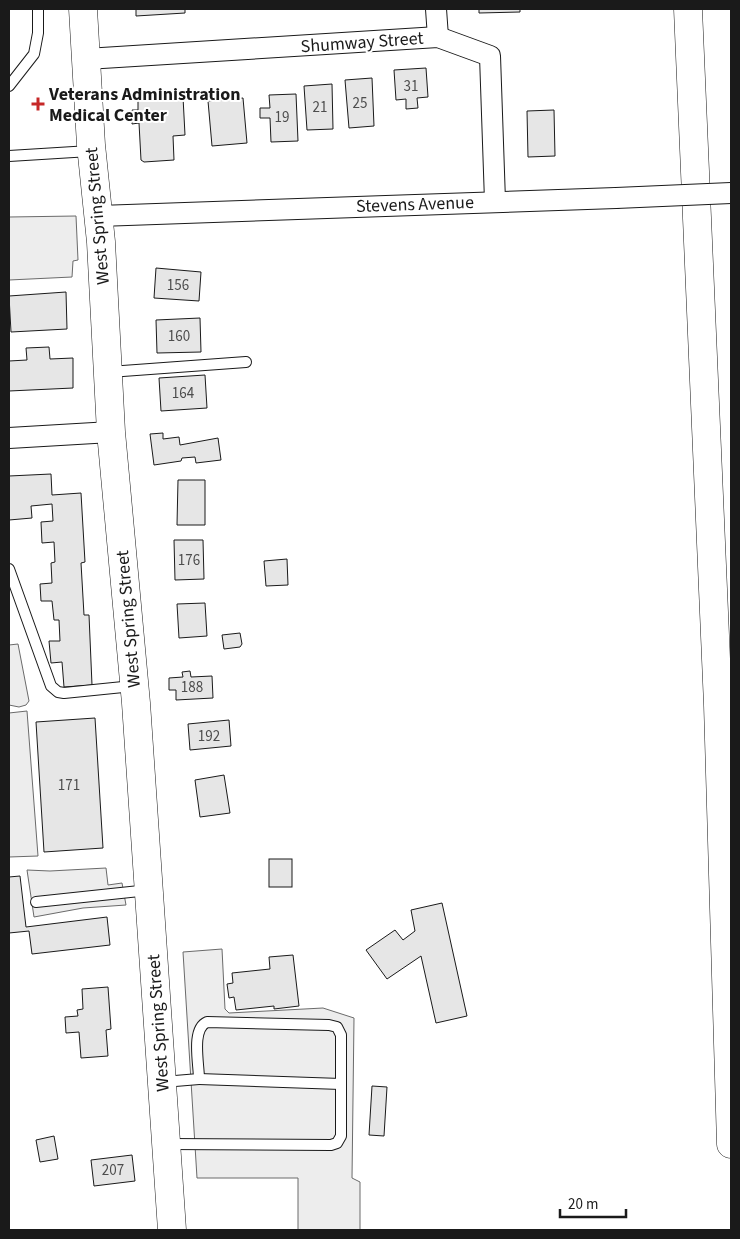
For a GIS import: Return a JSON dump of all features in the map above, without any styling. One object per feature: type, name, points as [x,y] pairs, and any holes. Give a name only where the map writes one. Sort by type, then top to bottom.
[{"type":"main road","name":"West Spring Street","points":[[83,9],[91,151],[99,216],[111,432],[150,890],[172,1230]]},
{"type":"main road","points":[[686,9],[690,58],[718,714],[731,1144]]},
{"type":"street","points":[[436,9],[438,37]]},
{"type":"street","name":"Shumway Street","points":[[86,59],[438,37],[490,56],[495,201]]},
{"type":"street","name":"Stevens Avenue","points":[[99,216],[731,193]]},
{"type":"street","points":[[9,438],[111,432]]},
{"type":"lane","points":[[9,86],[34,54],[38,33],[38,9]]},
{"type":"lane","points":[[9,156],[91,151]]},
{"type":"lane","points":[[108,372],[246,362]]},
{"type":"lane","points":[[9,569],[51,686],[58,692],[64,693],[134,686]]},
{"type":"lane","points":[[36,902],[150,890]]},
{"type":"lane","points":[[166,1144],[331,1145],[337,1143],[341,1136],[341,1035],[337,1027],[329,1025],[207,1022],[201,1024],[198,1032],[200,1079]]},
{"type":"lane","points":[[162,1082],[200,1079],[341,1084]]},
{"type":"shaded area","points":[[76,216],[78,260],[73,261],[72,277],[9,280],[9,217]]},
{"type":"shaded area","points":[[18,644],[29,701],[26,705],[19,707],[9,705],[9,645]]},
{"type":"shaded area","points":[[27,711],[38,856],[9,857],[9,713]]},
{"type":"shaded area","points":[[106,868],[108,885],[122,883],[126,905],[83,908],[34,917],[27,870],[50,871]]},
{"type":"shaded area","points":[[222,949],[225,1009],[229,1013],[323,1008],[354,1018],[352,1178],[360,1182],[360,1230],[298,1230],[298,1178],[197,1178],[183,952]]},
{"type":"building","points":[[136,9],[185,9],[185,13],[136,16]]},
{"type":"building","points":[[479,9],[520,9],[520,12],[479,13]]},
{"type":"building","points":[[426,68],[428,97],[417,98],[418,108],[406,109],[406,99],[396,100],[394,70]]},
{"type":"building","points":[[372,78],[374,126],[349,128],[345,80]]},
{"type":"building","points":[[332,84],[333,129],[307,130],[304,86]]},
{"type":"building","points":[[296,94],[298,141],[271,142],[270,118],[260,118],[260,108],[270,108],[269,95]]},
{"type":"building","points":[[183,97],[185,135],[173,136],[174,160],[144,162],[141,160],[139,123],[132,124],[132,110],[138,110],[138,100]]},
{"type":"building","points":[[243,98],[247,143],[212,146],[208,101]]},
{"type":"building","points":[[554,110],[555,156],[528,157],[527,111]]},
{"type":"building","points":[[156,268],[201,272],[199,301],[154,298]]},
{"type":"building","points":[[66,292],[67,329],[11,332],[9,296]]},
{"type":"building","points":[[200,318],[201,352],[157,353],[156,320]]},
{"type":"building","points":[[49,347],[50,359],[73,358],[73,388],[9,391],[9,361],[27,360],[26,348]]},
{"type":"building","points":[[205,375],[207,408],[161,411],[159,378]]},
{"type":"building","points":[[163,433],[163,439],[179,437],[180,445],[218,438],[221,460],[196,463],[195,457],[182,458],[181,461],[154,465],[150,434]]},
{"type":"building","points":[[51,474],[52,495],[81,493],[85,562],[81,563],[84,615],[89,615],[92,685],[64,687],[62,662],[51,663],[49,641],[60,641],[59,620],[54,620],[52,601],[41,601],[40,584],[52,583],[51,563],[55,562],[54,542],[42,543],[41,522],[53,521],[52,504],[31,506],[32,518],[9,520],[9,476]]},
{"type":"building","points":[[178,480],[205,480],[205,525],[177,525]]},
{"type":"building","points":[[174,540],[203,540],[204,579],[175,580]]},
{"type":"building","points":[[287,559],[288,585],[266,586],[264,561]]},
{"type":"building","points":[[205,603],[207,636],[179,638],[177,604]]},
{"type":"building","points":[[240,633],[242,644],[240,647],[224,649],[222,635]]},
{"type":"building","points":[[190,671],[191,677],[212,676],[213,698],[176,700],[176,690],[169,690],[169,678],[183,677],[182,672]]},
{"type":"building","points":[[95,718],[103,848],[44,852],[36,722]]},
{"type":"building","points":[[229,720],[231,746],[190,750],[188,724]]},
{"type":"building","points":[[224,775],[230,813],[200,817],[195,780]]},
{"type":"building","points":[[269,859],[292,859],[292,887],[269,887]]},
{"type":"building","points":[[20,876],[26,927],[107,917],[110,945],[32,954],[29,931],[9,933],[9,877]]},
{"type":"building","points":[[442,903],[467,1016],[436,1023],[421,956],[387,979],[366,950],[395,930],[403,940],[415,931],[411,910]]},
{"type":"building","points":[[293,955],[299,1006],[274,1009],[274,1006],[236,1010],[234,997],[229,998],[227,984],[233,983],[232,973],[270,969],[269,957]]},
{"type":"building","points":[[108,987],[111,1029],[106,1030],[108,1056],[81,1058],[79,1032],[66,1033],[65,1017],[78,1016],[77,1010],[83,1009],[82,989]]},
{"type":"building","points":[[372,1086],[387,1087],[384,1136],[369,1135]]},
{"type":"building","points":[[54,1136],[58,1159],[40,1162],[36,1140]]},
{"type":"building","points":[[132,1155],[135,1181],[94,1186],[91,1160]]},
{"type":"place","name":"Veterans Administration Medical Center","points":[[38,104]]}]
